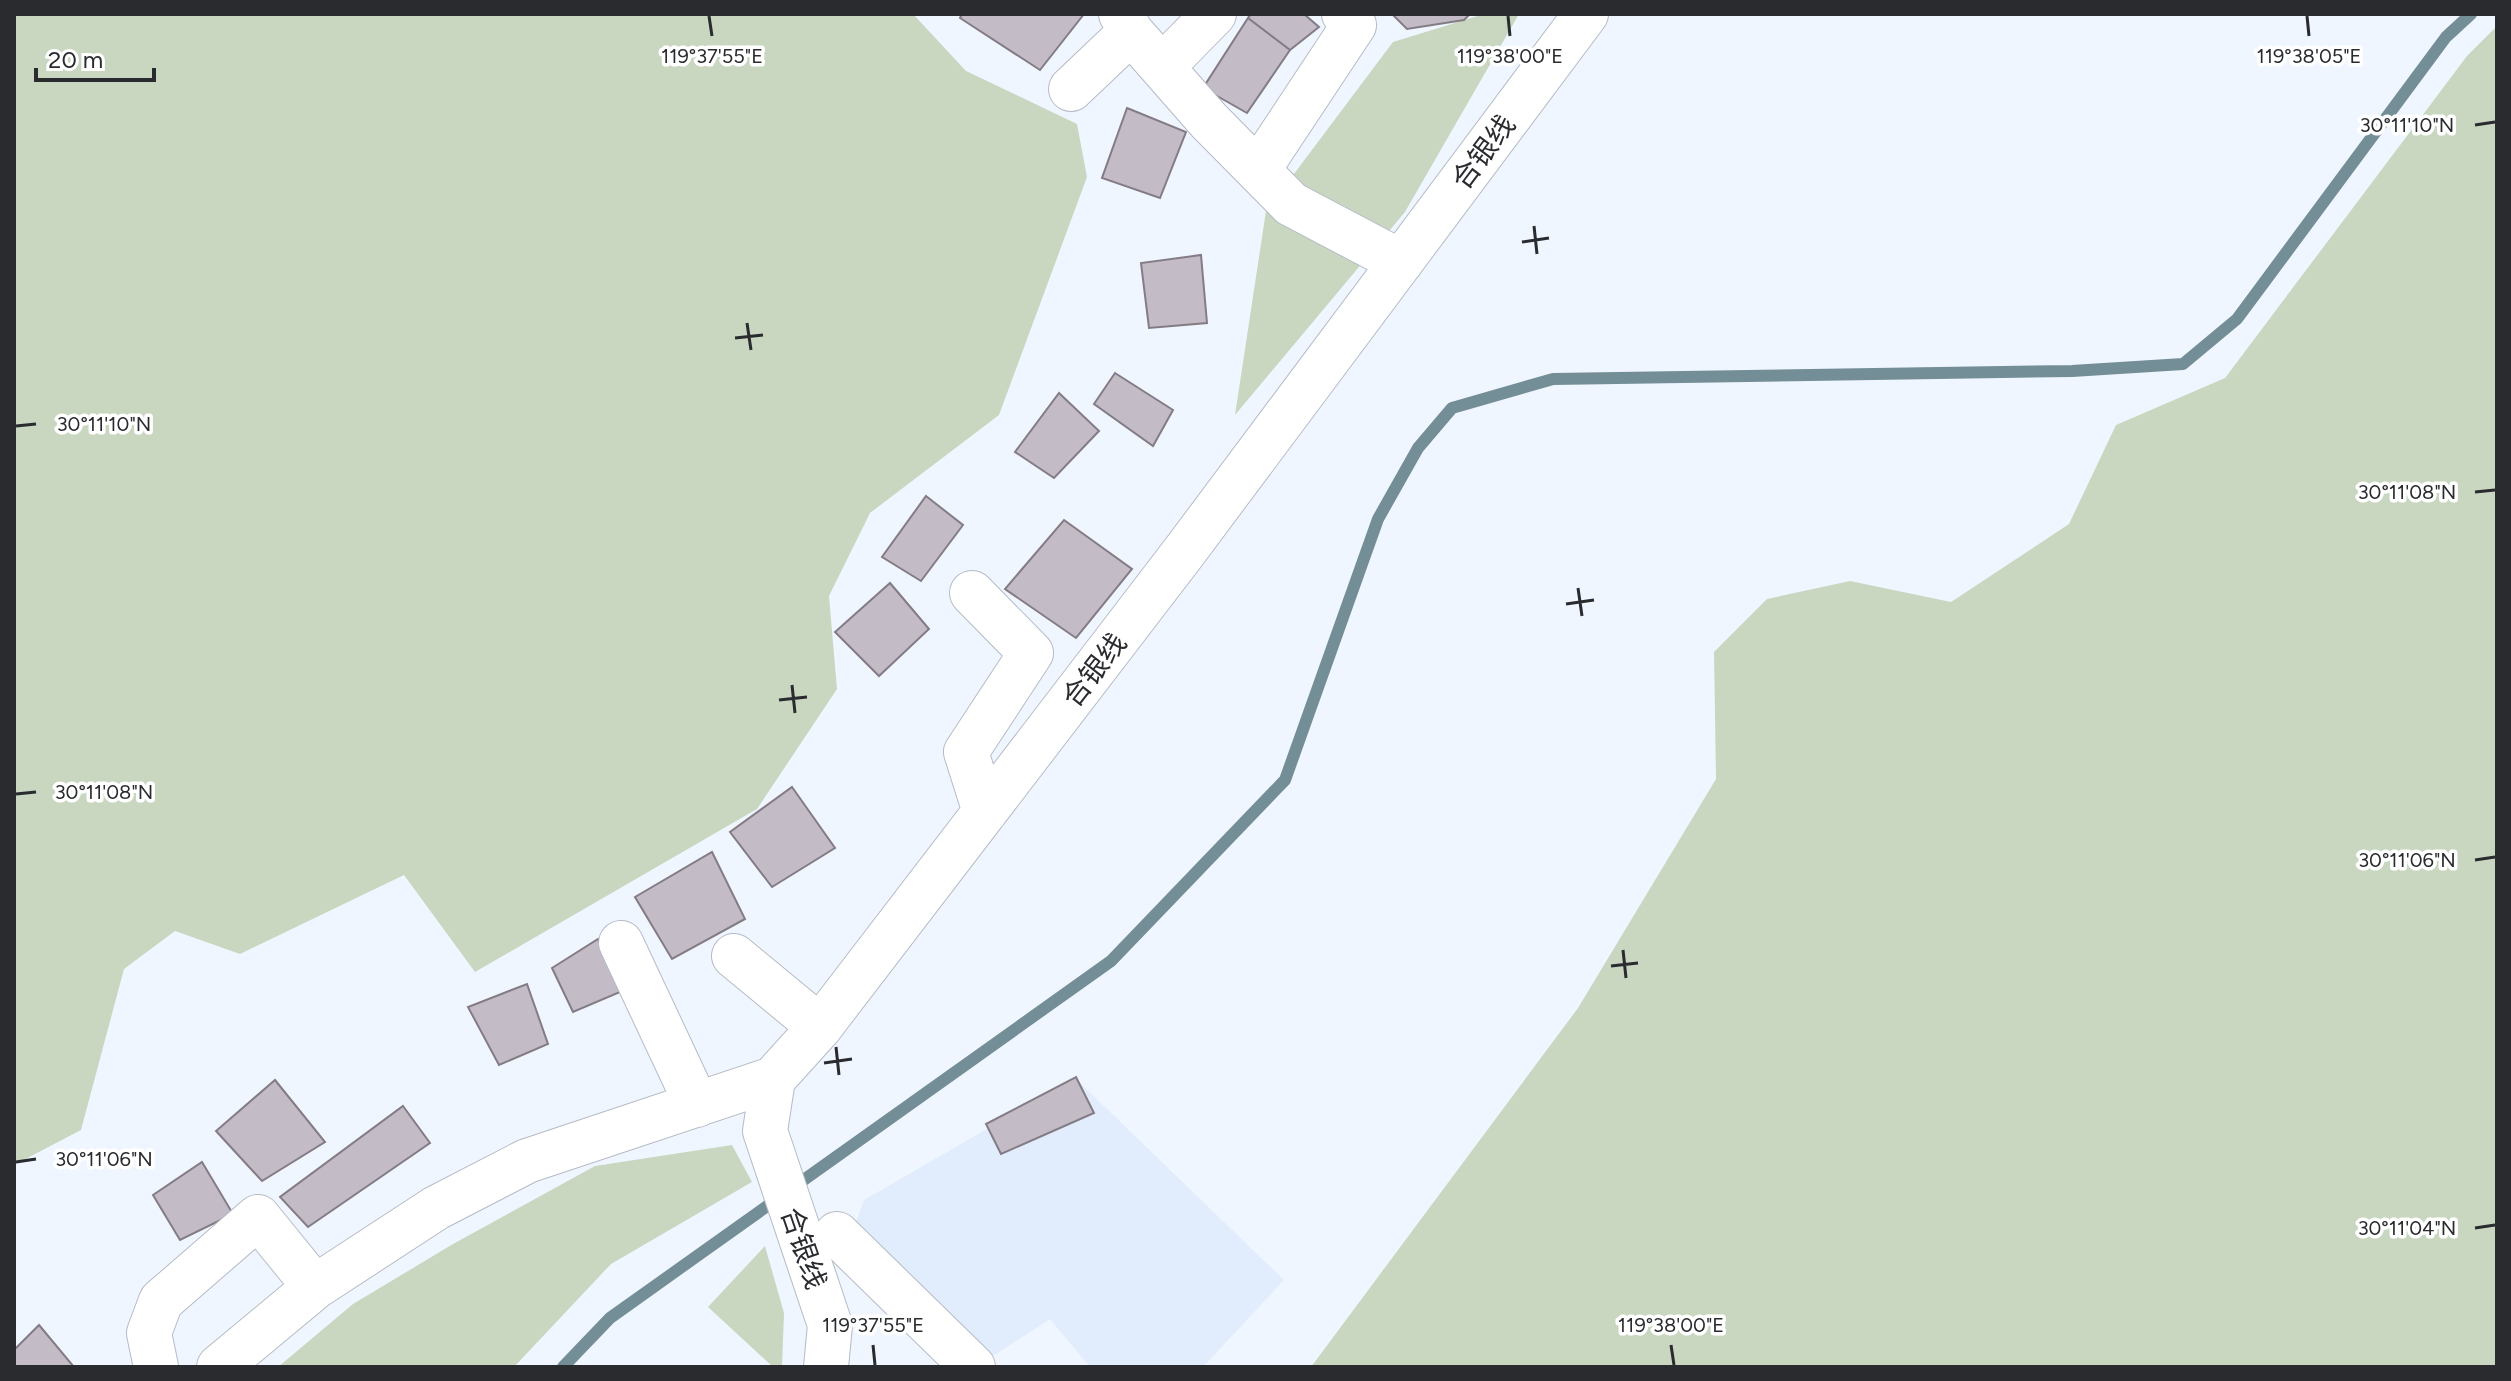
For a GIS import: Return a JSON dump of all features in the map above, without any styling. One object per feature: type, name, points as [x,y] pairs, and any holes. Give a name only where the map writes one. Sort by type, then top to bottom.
[{"type":"street","points":[[1162,67],[1214,14]]},
{"type":"street","points":[[1258,170],[1354,25],[1344,14]]},
{"type":"street","name":"合银线","points":[[826,1367],[830,1325],[765,1131],[773,1079],[820,1027],[1184,552],[1586,14]]},
{"type":"street","points":[[1071,89],[1126,23],[1209,121],[1291,204],[1401,262]]},
{"type":"street","points":[[972,593],[1031,653],[966,752],[985,812]]},
{"type":"street","points":[[621,943],[697,1105]]},
{"type":"street","points":[[734,956],[820,1027]]},
{"type":"street","points":[[219,1367],[315,1287],[436,1208],[527,1161],[773,1079]]},
{"type":"street","points":[[156,1367],[149,1333],[161,1301],[258,1217],[315,1287]]},
{"type":"street","points":[[837,1234],[973,1367]]},
{"type":"shaded area","points":[[1075,1078],[1284,1280],[1203,1367],[1090,1367],[1050,1319],[984,1362],[845,1251],[864,1200]]},
{"type":"green space","points":[[14,14],[913,14],[966,71],[1077,124],[1087,177],[999,415],[870,513],[829,596],[837,689],[757,809],[475,972],[404,875],[240,954],[175,931],[124,969],[81,1130],[14,1165]]},
{"type":"green space","points":[[1484,14],[1519,14],[1405,212],[1235,415],[1266,211],[1393,42]]},
{"type":"green space","points":[[2497,26],[2497,1367],[1311,1367],[1578,1008],[1716,779],[1714,652],[1767,599],[1850,581],[1951,602],[2069,524],[2116,425],[2225,378],[2467,56]]},
{"type":"green space","points":[[732,1145],[752,1182],[611,1264],[514,1367],[278,1367],[353,1304],[453,1244],[595,1166]]},
{"type":"green space","points":[[765,1246],[784,1313],[782,1367],[773,1367],[708,1307]]},
{"type":"building","points":[[962,14],[1084,14],[1040,70],[960,18]]},
{"type":"building","points":[[1251,14],[1304,14],[1319,27],[1290,50],[1248,18]]},
{"type":"building","points":[[1392,14],[1470,14],[1464,20],[1407,29]]},
{"type":"building","points":[[1248,18],[1290,50],[1247,113],[1203,88]]},
{"type":"building","points":[[1127,108],[1186,132],[1160,198],[1102,178]]},
{"type":"building","points":[[1201,255],[1207,323],[1149,328],[1141,263]]},
{"type":"building","points":[[1115,373],[1173,410],[1153,446],[1094,404]]},
{"type":"building","points":[[1059,393],[1099,431],[1054,478],[1015,452]]},
{"type":"building","points":[[926,496],[963,525],[921,581],[882,557]]},
{"type":"building","points":[[1064,520],[1132,569],[1076,638],[1005,589]]},
{"type":"building","points":[[890,583],[929,629],[879,676],[835,632]]},
{"type":"building","points":[[792,787],[835,848],[772,887],[730,832]]},
{"type":"building","points":[[712,852],[745,919],[672,959],[635,897]]},
{"type":"building","points":[[598,939],[620,992],[573,1012],[552,968]]},
{"type":"building","points":[[527,984],[548,1044],[499,1065],[468,1007]]},
{"type":"building","points":[[1076,1077],[1094,1113],[1001,1154],[986,1124]]},
{"type":"building","points":[[275,1080],[325,1142],[262,1181],[216,1131]]},
{"type":"building","points":[[403,1106],[430,1143],[308,1227],[280,1197]]},
{"type":"building","points":[[202,1162],[233,1214],[180,1240],[153,1195]]},
{"type":"building","points":[[39,1325],[74,1367],[14,1367],[14,1350]]},
{"type":"waterway","points":[[563,1367],[610,1318],[1111,961],[1285,780],[1378,519],[1418,448],[1452,408],[1553,379],[2072,371],[2183,364],[2237,319],[2446,37],[2471,14]]}]
